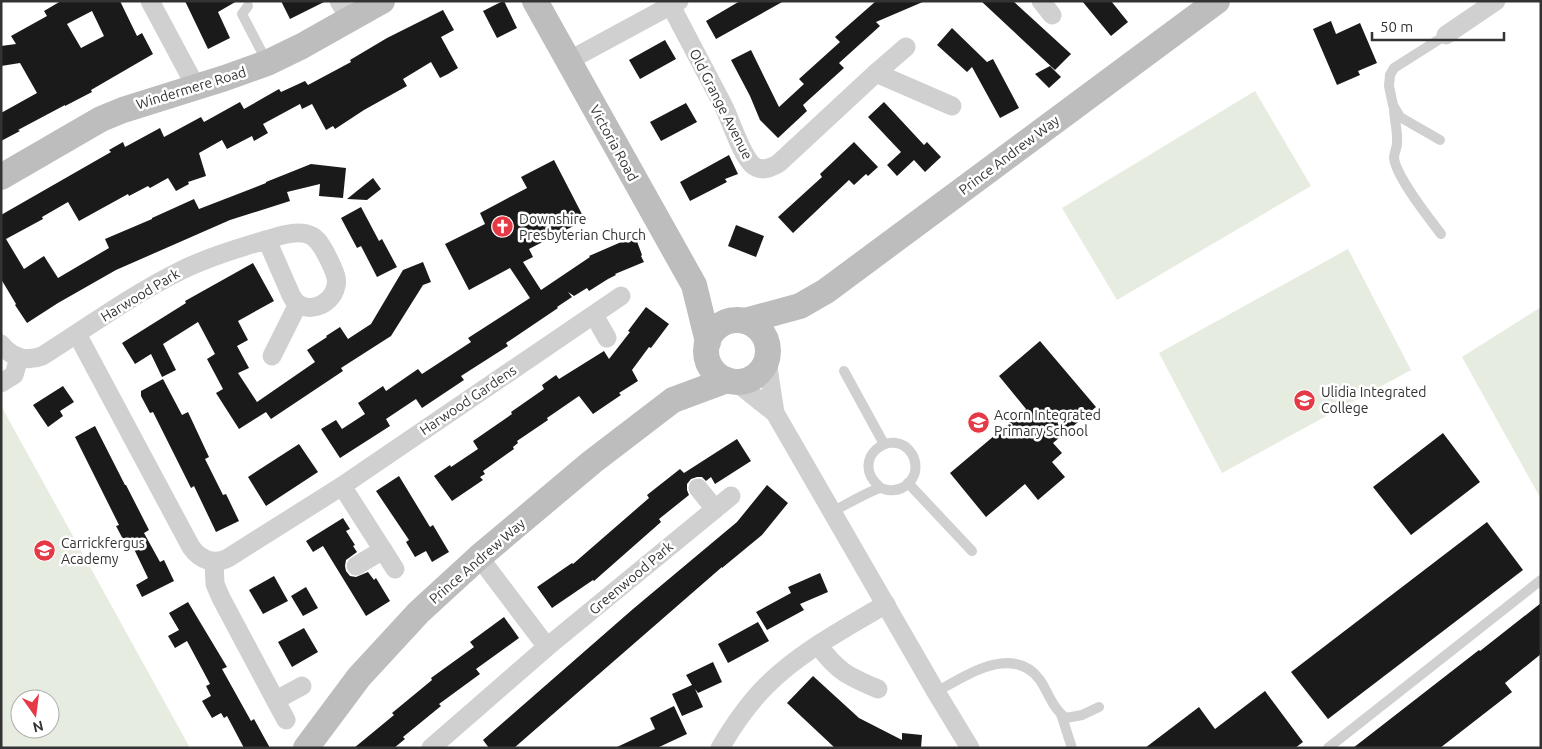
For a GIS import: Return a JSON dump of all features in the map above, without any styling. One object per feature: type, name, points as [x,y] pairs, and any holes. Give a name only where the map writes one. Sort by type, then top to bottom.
[{"type":"street","points":[[150,1],[196,87]]},
{"type":"street","name":"Windermere Road","points":[[1,177],[101,119],[134,106],[248,71],[268,63],[302,46],[344,10],[382,1]]},
{"type":"street","name":"Victoria Road","points":[[535,1],[694,285],[707,347]]},
{"type":"street","name":"Prince Andrew Way","points":[[741,320],[800,306],[826,291],[1216,1]]},
{"type":"street","points":[[1446,36],[1496,1]]},
{"type":"street","points":[[568,61],[675,3]]},
{"type":"street","name":"Old Grange Avenue","points":[[675,3],[747,159],[753,166],[759,169],[768,168],[779,163],[906,47]]},
{"type":"street","points":[[876,73],[952,106]]},
{"type":"street","name":"Harwood Park","points":[[19,358],[34,359],[42,356],[144,291],[182,270],[214,257],[290,233],[300,232],[314,237],[324,250],[336,278],[334,292],[328,299],[316,306],[307,308],[298,304]]},
{"type":"street","points":[[267,240],[291,295],[298,304],[272,356]]},
{"type":"street","name":"Victoria Road","points":[[694,285],[718,307],[741,320]]},
{"type":"street","name":"Harwood Gardens","points":[[214,562],[228,558],[342,486],[621,296]]},
{"type":"street","name":"Prince Andrew Way","points":[[768,355],[781,331],[800,306]]},
{"type":"street","points":[[594,315],[607,338]]},
{"type":"street","points":[[775,413],[732,381],[719,376],[713,370],[708,361],[707,347],[712,334],[718,326],[726,322],[741,320],[754,324],[762,331],[767,340],[775,413],[970,748]]},
{"type":"street","points":[[77,334],[192,547],[201,557],[214,562],[215,581],[218,592],[286,720]]},
{"type":"street","points":[[1,344],[11,354],[19,358],[14,375],[1,383]]},
{"type":"street","name":"Prince Andrew Way","points":[[673,400],[707,347]]},
{"type":"street","points":[[732,381],[746,380],[754,377],[762,370],[768,355]]},
{"type":"street","name":"Prince Andrew Way","points":[[306,748],[366,670],[419,612],[479,557],[592,462],[673,400],[732,381]]},
{"type":"street","points":[[342,486],[395,569]]},
{"type":"street","points":[[698,488],[715,508]]},
{"type":"street","name":"Greenwood Park","points":[[431,748],[547,647],[731,496]]},
{"type":"street","points":[[356,566],[383,550]]},
{"type":"street","points":[[479,557],[547,647]]},
{"type":"street","points":[[720,748],[738,720],[766,686],[798,658],[886,604]]},
{"type":"street","points":[[818,645],[840,671],[878,689]]},
{"type":"street","points":[[276,700],[302,686]]},
{"type":"lane","points":[[248,6],[242,14],[268,63]]},
{"type":"lane","points":[[1441,234],[1410,191],[1398,170],[1394,157],[1397,138],[1394,105],[1389,86],[1390,75],[1394,68],[1446,36]]},
{"type":"lane","points":[[1394,105],[1400,117],[1440,140]]},
{"type":"lane","points":[[844,371],[884,444]]},
{"type":"lane","points":[[890,443],[902,446],[912,454],[915,472],[908,483],[902,488],[894,490],[880,487],[870,476],[868,468],[872,454],[884,444],[890,443]]},
{"type":"lane","points":[[908,483],[972,551]]},
{"type":"lane","points":[[832,512],[880,487]]},
{"type":"lane","points":[[1328,748],[1541,580]]},
{"type":"lane","points":[[936,692],[976,670],[991,665],[1019,664],[1028,668],[1036,675],[1061,714],[1071,744],[1083,748]]},
{"type":"lane","points":[[1061,714],[1066,718],[1072,718],[1099,707]]},
{"type":"shaded area","points":[[1255,91],[1311,186],[1117,300],[1062,208]]},
{"type":"shaded area","points":[[1348,249],[1411,370],[1222,473],[1159,353]]},
{"type":"shaded area","points":[[1541,307],[1541,499],[1462,357]]},
{"type":"shaded area","name":"Carrickfergus Academy","points":[[1,403],[5,413],[190,748],[1,748]]},
{"type":"building","points":[[61,1],[120,1],[137,36],[142,33],[153,54],[91,90],[92,92],[18,130],[20,131],[1,141],[1,113],[37,93],[20,63],[1,66],[1,46],[16,44],[11,36],[47,16],[44,11]],"holes":[[[92,11],[104,36],[81,48],[67,24]]]},
{"type":"building","points":[[185,1],[237,1],[218,12],[230,38],[208,49]]},
{"type":"building","points":[[281,1],[326,1],[290,19]]},
{"type":"building","points":[[503,1],[517,28],[497,38],[483,11]]},
{"type":"building","points":[[740,1],[784,1],[716,39],[706,21]]},
{"type":"building","points":[[876,1],[925,1],[876,22],[880,26],[839,63],[844,68],[803,105],[807,111],[778,138],[760,120],[731,60],[751,50],[779,107],[804,84],[799,79],[840,42],[835,37]]},
{"type":"building","points":[[981,1],[1013,1],[1071,54],[1055,70]]},
{"type":"building","points":[[1082,1],[1111,1],[1128,22],[1111,36]]},
{"type":"building","points":[[443,10],[454,30],[441,37],[458,68],[448,74],[440,78],[431,62],[403,79],[407,86],[335,129],[333,126],[326,130],[312,104],[302,109],[300,104],[263,124],[268,133],[254,141],[252,136],[227,149],[222,140],[199,153],[206,176],[188,182],[189,184],[176,191],[168,178],[150,188],[148,186],[129,196],[128,194],[79,221],[68,202],[42,217],[43,219],[6,239],[24,269],[44,256],[58,278],[109,248],[105,239],[194,199],[199,209],[311,164],[346,168],[343,198],[319,196],[320,184],[287,192],[290,201],[230,220],[116,270],[27,323],[1,279],[1,215],[111,152],[109,150],[123,142],[125,147],[160,128],[164,137],[201,117],[204,122],[240,102],[244,109],[279,89],[281,92],[305,81],[308,85],[351,62],[350,60],[387,38]]},
{"type":"building","points":[[1331,21],[1336,34],[1360,23],[1377,63],[1358,71],[1360,75],[1337,85],[1313,29]]},
{"type":"building","points":[[952,28],[987,62],[993,59],[1019,108],[1000,118],[972,67],[967,72],[937,45]]},
{"type":"building","points":[[665,40],[676,59],[640,79],[629,60]]},
{"type":"building","points":[[1050,66],[1061,77],[1049,88],[1035,74]]},
{"type":"building","points":[[884,102],[924,145],[927,142],[941,157],[925,172],[914,160],[897,176],[887,165],[901,152],[868,117]]},
{"type":"building","points":[[686,103],[697,122],[661,141],[650,122]]},
{"type":"building","points":[[854,142],[878,167],[868,176],[866,174],[854,185],[849,180],[793,233],[778,217],[822,177],[820,174]]},
{"type":"building","points":[[729,155],[738,174],[725,179],[727,182],[690,201],[680,182]]},
{"type":"building","points":[[554,160],[585,220],[529,249],[533,257],[523,262],[541,290],[589,256],[635,236],[644,262],[615,274],[589,291],[587,288],[574,296],[568,292],[572,297],[506,343],[508,346],[461,376],[464,380],[422,408],[416,399],[386,419],[390,426],[340,458],[321,429],[336,420],[342,429],[365,414],[358,403],[383,386],[386,391],[418,369],[422,374],[471,342],[468,338],[530,298],[510,268],[469,290],[445,244],[485,224],[480,213],[527,188],[521,177]]},
{"type":"building","points":[[373,178],[381,189],[367,200],[347,199]]},
{"type":"building","points":[[361,207],[379,241],[382,239],[397,267],[377,277],[361,246],[357,248],[341,218]]},
{"type":"building","points":[[736,225],[764,236],[756,257],[728,246]]},
{"type":"building","points":[[423,262],[431,282],[423,285],[391,336],[341,368],[343,371],[271,419],[266,412],[239,429],[216,393],[223,389],[207,359],[215,354],[198,322],[163,344],[176,370],[162,377],[151,354],[135,364],[122,343],[186,303],[185,301],[253,263],[274,301],[238,321],[248,340],[237,346],[249,368],[238,373],[257,402],[315,362],[307,350],[326,336],[340,327],[348,339],[371,324],[403,270]]},
{"type":"building","points":[[646,307],[669,324],[632,370],[638,381],[619,393],[621,395],[593,414],[579,396],[517,441],[518,443],[513,447],[514,449],[483,471],[485,474],[480,477],[483,480],[452,501],[434,476],[478,449],[473,441],[544,389],[542,385],[556,375],[559,379],[604,351],[609,359]]},
{"type":"building","points":[[1040,341],[1096,407],[1053,443],[1062,453],[1052,462],[1065,477],[1038,500],[1025,484],[986,517],[950,473],[1026,409],[999,376]]},
{"type":"building","points":[[163,379],[182,415],[188,412],[209,457],[205,459],[223,495],[226,494],[239,521],[216,532],[194,486],[191,488],[153,412],[150,413],[141,396],[141,391]]},
{"type":"building","points":[[63,386],[74,402],[60,411],[63,416],[48,427],[33,405]]},
{"type":"building","points":[[95,426],[149,530],[144,533],[160,562],[164,560],[174,581],[142,597],[136,585],[148,578],[134,549],[129,551],[116,526],[119,525],[75,437]]},
{"type":"building","points":[[1443,433],[1480,482],[1411,535],[1373,487]]},
{"type":"building","points":[[737,439],[751,461],[715,484],[711,477],[706,481],[702,477],[691,479],[687,484],[689,495],[659,519],[661,522],[594,581],[552,608],[537,587],[573,564],[649,498],[647,495],[680,469],[684,473]]},
{"type":"building","points":[[299,444],[318,472],[266,506],[248,477]]},
{"type":"building","points":[[399,476],[430,527],[433,525],[449,552],[432,562],[426,551],[415,557],[406,542],[409,540],[376,491]]},
{"type":"building","points":[[767,485],[788,503],[762,535],[722,567],[514,748],[489,748],[483,740],[633,609],[737,522]]},
{"type":"building","points":[[343,518],[350,529],[346,531],[357,552],[346,560],[346,571],[350,576],[356,577],[368,572],[374,580],[376,578],[390,601],[366,616],[323,546],[313,552],[306,541]]},
{"type":"building","points":[[1487,522],[1523,570],[1328,719],[1291,672]]},
{"type":"building","points":[[820,573],[828,592],[800,604],[804,610],[767,630],[756,612],[791,593],[788,587]]},
{"type":"building","points":[[274,576],[288,601],[263,614],[249,590]]},
{"type":"building","points":[[306,587],[318,608],[303,616],[291,596]]},
{"type":"building","points":[[188,602],[227,667],[222,669],[251,721],[254,719],[270,748],[244,748],[227,716],[224,718],[221,713],[212,718],[202,701],[211,696],[206,686],[210,684],[187,641],[175,648],[168,636],[179,630],[169,613]]},
{"type":"building","points":[[1541,603],[1541,654],[1505,683],[1512,692],[1440,748],[1353,748],[1480,651]]},
{"type":"building","points":[[504,617],[519,638],[476,669],[480,674],[439,704],[441,706],[403,737],[405,739],[394,748],[354,748],[394,715],[392,713],[432,680],[431,678],[474,647],[470,642]]},
{"type":"building","points":[[758,622],[769,641],[728,663],[718,644]]},
{"type":"building","points":[[304,628],[318,652],[292,667],[278,642]]},
{"type":"building","points":[[713,662],[722,682],[698,693],[695,689],[703,707],[682,716],[672,694],[692,685],[686,675]]},
{"type":"building","points":[[813,676],[859,718],[902,740],[902,733],[922,735],[921,748],[835,748],[787,703]]},
{"type":"building","points":[[1265,691],[1303,742],[1295,748],[1145,748],[1199,707],[1215,729]]},
{"type":"building","points":[[674,706],[687,734],[657,748],[615,748],[655,729],[650,718]]},
{"type":"place","name":"Downshire Presbyterian Church","points":[[503,227]]},
{"type":"place","name":"Ulidia Integrated College","points":[[1305,400]]},
{"type":"place","name":"Acorn Integrated Primary School","points":[[978,423]]},
{"type":"place","name":"Carrickfergus Academy","points":[[45,551]]}]
